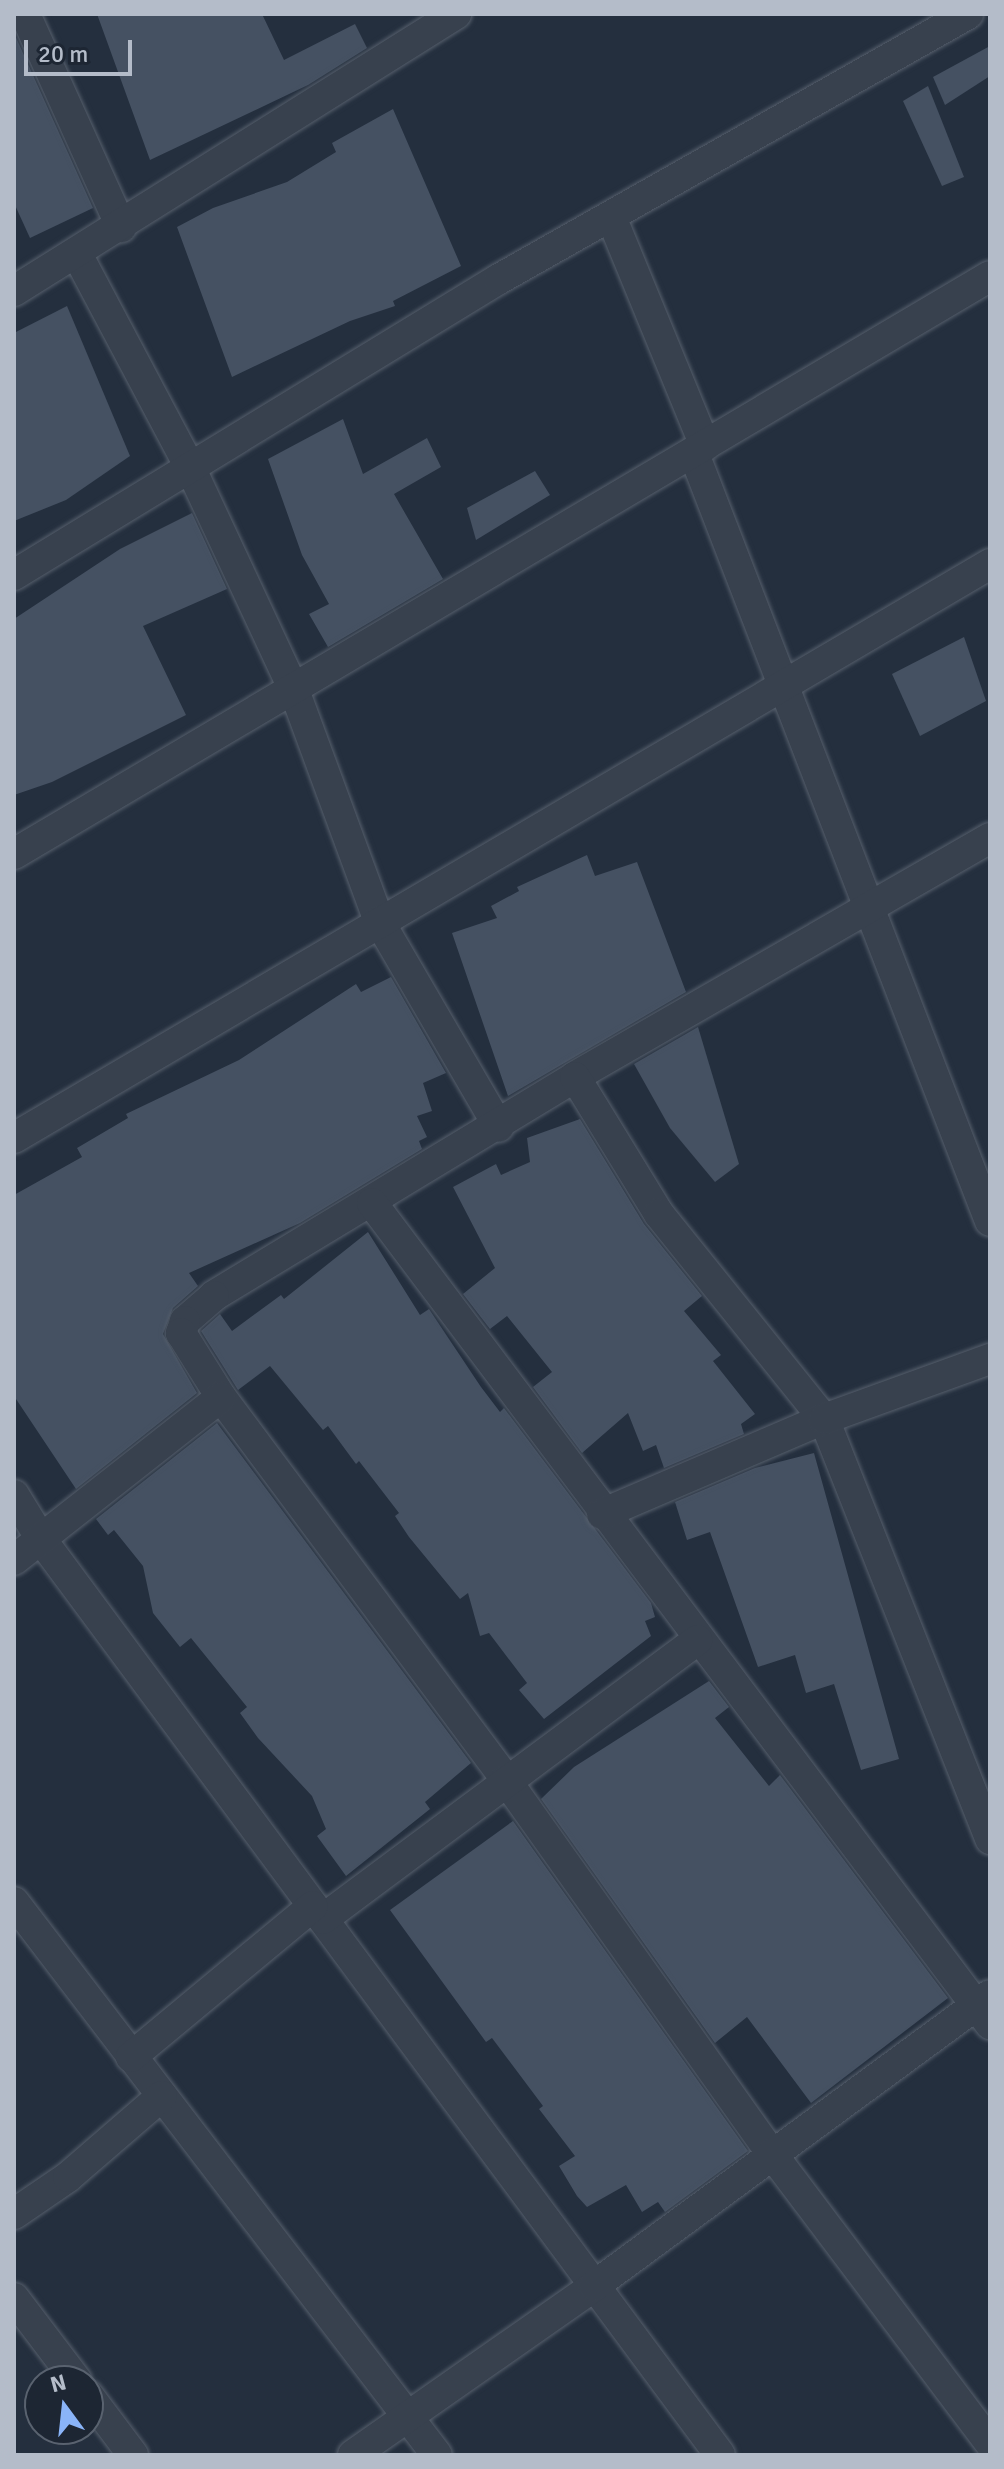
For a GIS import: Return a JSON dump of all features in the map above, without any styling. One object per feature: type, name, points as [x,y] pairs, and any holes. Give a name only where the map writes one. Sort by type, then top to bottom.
[{"type":"street","points":[[14,20],[25,14],[121,227]]},
{"type":"street","points":[[14,291],[121,227],[456,14]]},
{"type":"street","points":[[14,575],[499,279],[612,219],[968,14]]},
{"type":"street","points":[[612,219],[868,909],[990,1221]]},
{"type":"street","points":[[77,254],[190,467],[294,690],[379,921],[499,1127]]},
{"type":"street","points":[[14,854],[990,276]]},
{"type":"street","points":[[14,1138],[379,921],[786,688],[990,564]]},
{"type":"street","points":[[990,838],[575,1077],[499,1127],[214,1296],[185,1321],[183,1343],[506,1780],[772,2154],[990,2443]]},
{"type":"street","points":[[575,1077],[659,1214],[824,1419],[990,1839]]},
{"type":"street","points":[[353,2455],[594,2286],[772,2154],[985,2008],[697,1640],[372,1203]]},
{"type":"street","points":[[602,1514],[824,1419],[990,1359]]},
{"type":"street","points":[[14,1560],[221,1397]]},
{"type":"street","points":[[14,1495],[41,1539],[720,2455]]},
{"type":"street","points":[[131,2057],[318,1912],[697,1640]]},
{"type":"street","points":[[14,1902],[437,2455]]},
{"type":"street","points":[[14,2214],[68,2177],[162,2096]]},
{"type":"street","points":[[14,2298],[65,2365]]},
{"type":"street","points":[[104,2416],[133,2455]]},
{"type":"building","points":[[97,14],[262,14],[284,60],[355,24],[367,48],[308,85],[150,160]]},
{"type":"building","points":[[14,33],[93,208],[30,238],[14,203]]},
{"type":"building","points":[[990,46],[990,76],[945,105],[933,77]]},
{"type":"building","points":[[928,86],[964,177],[942,186],[903,101]]},
{"type":"building","points":[[393,109],[461,266],[393,301],[395,306],[350,321],[232,377],[177,227],[213,208],[287,182],[336,152],[332,143]]},
{"type":"building","points":[[67,306],[130,456],[66,500],[14,521],[14,333]]},
{"type":"building","points":[[343,419],[363,474],[427,438],[441,467],[394,494],[443,579],[328,647],[309,614],[329,604],[302,555],[268,459]]},
{"type":"building","points":[[535,471],[550,495],[476,540],[467,508]]},
{"type":"building","points":[[192,513],[227,589],[143,626],[186,715],[52,782],[14,795],[14,619],[120,549]]},
{"type":"building","points":[[964,637],[986,701],[920,736],[892,674]]},
{"type":"building","points":[[587,855],[595,876],[637,862],[686,992],[508,1096],[452,933],[497,918],[491,906],[519,891],[517,887]]},
{"type":"building","points":[[391,977],[446,1073],[423,1083],[432,1111],[417,1116],[427,1137],[419,1141],[422,1149],[300,1223],[189,1273],[198,1286],[173,1308],[163,1334],[197,1393],[76,1489],[14,1396],[14,1195],[82,1157],[77,1148],[128,1118],[126,1114],[239,1060],[356,984],[361,992]]},
{"type":"building","points":[[698,1027],[739,1164],[715,1182],[670,1128],[634,1064]]},
{"type":"building","points":[[580,1119],[644,1224],[702,1296],[684,1311],[721,1355],[713,1361],[755,1414],[741,1424],[744,1434],[664,1468],[656,1445],[643,1451],[628,1413],[582,1453],[533,1387],[552,1372],[507,1316],[490,1329],[463,1294],[495,1268],[453,1187],[496,1164],[501,1175],[530,1162],[527,1138]]},
{"type":"building","points":[[368,1232],[420,1315],[429,1309],[481,1387],[500,1412],[504,1408],[651,1603],[655,1617],[645,1621],[651,1636],[544,1719],[519,1690],[527,1683],[489,1633],[480,1636],[468,1593],[460,1599],[409,1537],[395,1516],[399,1513],[359,1461],[356,1464],[328,1426],[323,1430],[270,1366],[238,1390],[201,1331],[220,1314],[232,1331],[281,1295],[284,1299]]},
{"type":"building","points":[[217,1423],[471,1763],[425,1802],[430,1809],[346,1876],[317,1836],[326,1829],[312,1796],[258,1738],[240,1713],[247,1707],[191,1638],[180,1647],[153,1613],[143,1566],[114,1530],[108,1535],[96,1519]]},
{"type":"building","points":[[814,1453],[899,1759],[861,1770],[834,1684],[806,1693],[795,1655],[758,1667],[710,1532],[687,1540],[675,1502],[755,1468]]},
{"type":"building","points":[[709,1681],[729,1707],[715,1718],[769,1786],[780,1775],[948,1998],[811,2103],[747,2017],[715,2043],[541,1799],[574,1767]]},
{"type":"building","points":[[513,1821],[748,2151],[665,2212],[658,2202],[642,2212],[626,2185],[587,2207],[559,2166],[575,2156],[539,2109],[543,2106],[492,2038],[486,2042],[390,1910]]}]
